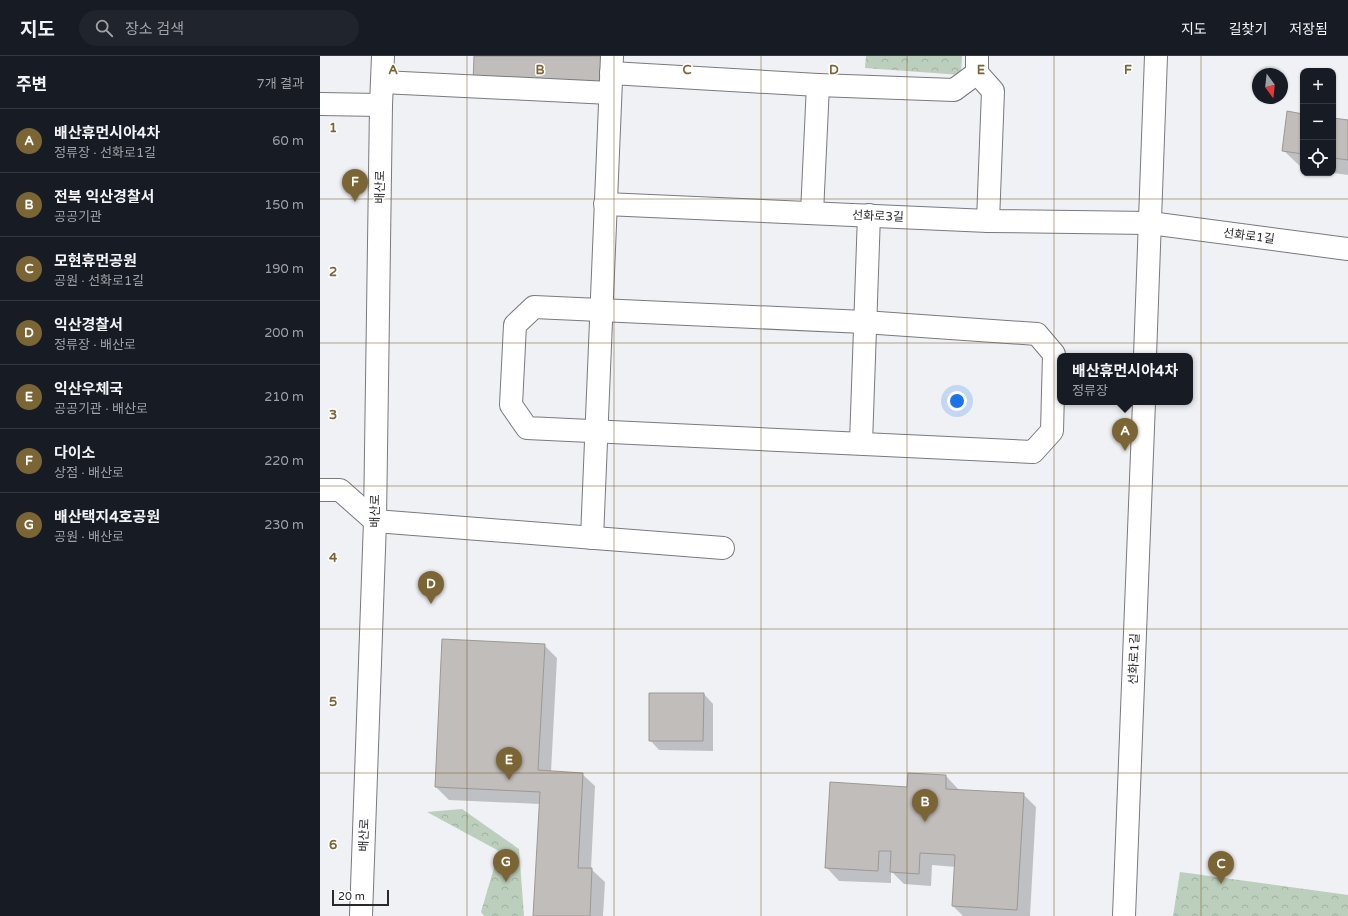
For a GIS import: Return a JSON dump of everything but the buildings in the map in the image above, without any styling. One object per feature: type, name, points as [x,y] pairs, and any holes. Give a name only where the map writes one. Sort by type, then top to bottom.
[{"type":"street","name":"배산로","points":[[361,916],[375,521],[383,56]]},
{"type":"street","points":[[1145,353],[1156,56]]},
{"type":"street","points":[[382,82],[611,74],[818,85],[954,90],[977,65],[994,91],[988,221]]},
{"type":"street","points":[[592,538],[611,74]]},
{"type":"street","points":[[812,213],[818,85]]},
{"type":"street","points":[[320,104],[381,105]]},
{"type":"street","name":"선화로3길","points":[[605,204],[988,221],[1150,223]]},
{"type":"street","points":[[861,443],[864,322],[869,215]]},
{"type":"street","name":"선화로1길","points":[[1150,223],[1348,249]]},
{"type":"street","points":[[534,307],[602,310],[864,322],[1037,334],[1054,354],[1052,431],[1033,452],[527,428],[511,405],[515,325],[534,307]]},
{"type":"street","name":"선화로1길","points":[[1124,916],[1144,405]]},
{"type":"street","points":[[320,490],[340,490],[375,521],[723,548]]},
{"type":"green space","points":[[866,56],[962,56],[961,75],[865,68]]},
{"type":"green space","points":[[462,809],[519,849],[524,916],[484,916],[481,912],[499,851],[427,812]]},
{"type":"green space","points":[[1180,872],[1348,895],[1348,916],[1173,916]]},
{"type":"place","name":"다이소","points":[[355,202]]},
{"type":"place","name":"배산휴먼시아4차","points":[[1125,451]]},
{"type":"place","name":"익산경찰서","points":[[431,604]]},
{"type":"place","name":"익산우체국","points":[[509,780]]},
{"type":"place","name":"전북 익산경찰서","points":[[925,822]]},
{"type":"place","name":"배산택지4호공원","points":[[506,882]]},
{"type":"place","name":"모현휴먼공원","points":[[1221,884]]}]
